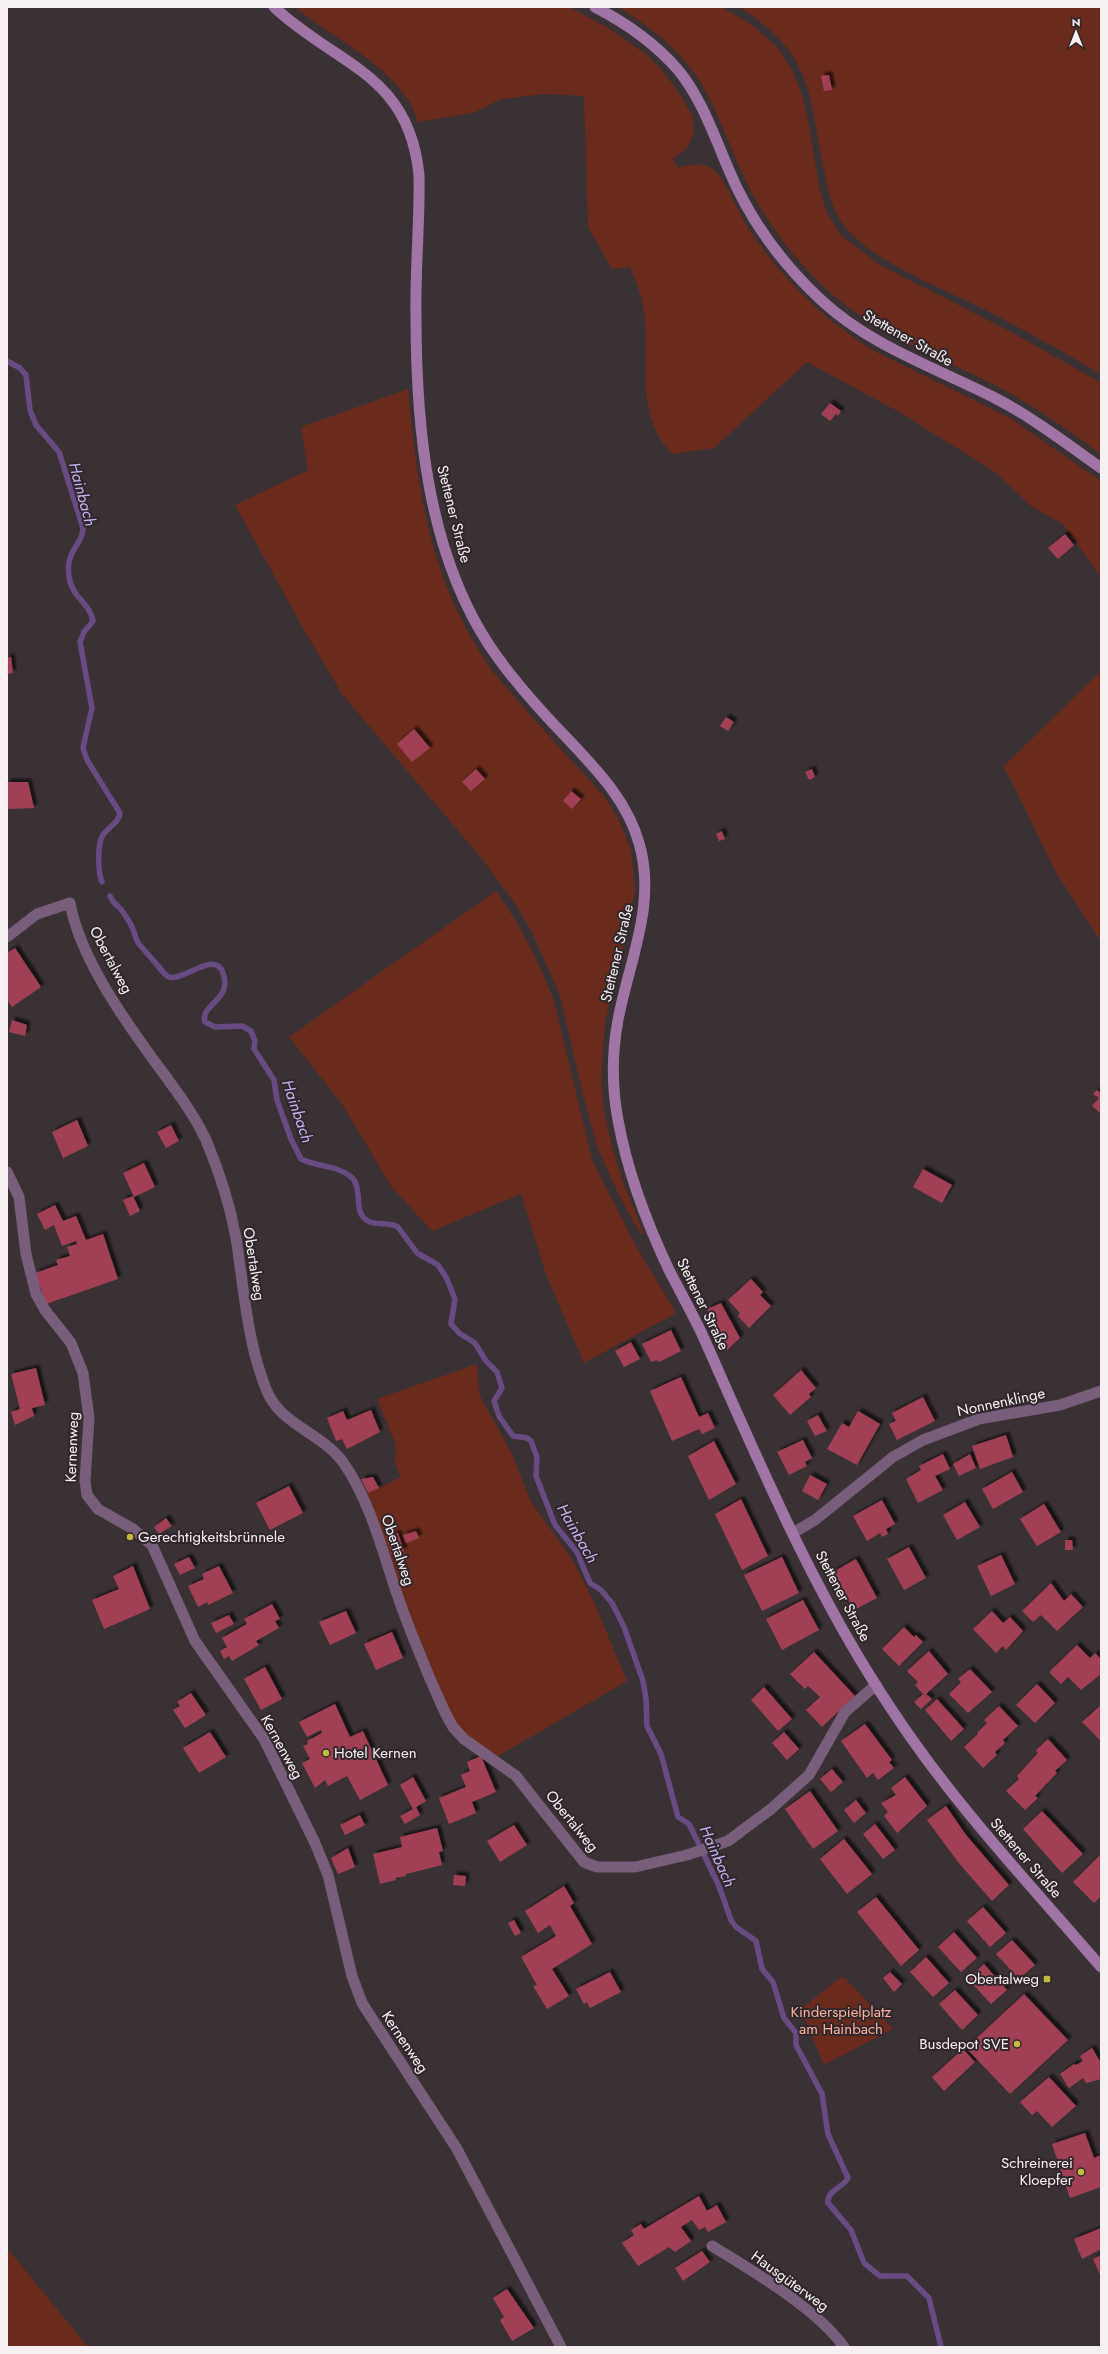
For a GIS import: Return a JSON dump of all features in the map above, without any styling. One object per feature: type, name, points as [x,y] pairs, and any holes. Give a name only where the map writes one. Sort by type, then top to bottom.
[{"type":"main road","name":"Stettener Straße","points":[[274,7],[294,24],[371,77],[390,97],[409,128],[417,154],[419,175],[416,317],[420,407],[431,491],[446,552],[464,601],[492,649],[524,692],[610,786],[629,816],[637,837],[644,867],[644,906],[617,1023],[614,1062],[617,1117],[631,1170],[667,1266],[696,1322],[793,1533],[826,1599],[876,1685],[902,1725],[983,1832],[1101,1967]]},
{"type":"main road","name":"Stettener Straße","points":[[595,7],[639,34],[660,52],[678,71],[699,104],[739,192],[754,218],[786,262],[820,300],[878,342],[1009,406],[1101,468]]},
{"type":"street","name":"Obertalweg","points":[[7,937],[17,927],[37,914],[70,903],[76,926],[104,984],[202,1133],[217,1167],[233,1224],[253,1344],[268,1395],[285,1417],[333,1450],[343,1462],[357,1485],[370,1514],[412,1636],[448,1720],[464,1739],[516,1776],[580,1858],[588,1864],[597,1867],[627,1868],[713,1848],[734,1838],[771,1809],[809,1775],[845,1712],[876,1685]]},
{"type":"street","name":"Kernenweg","points":[[7,1172],[19,1197],[26,1254],[36,1294],[45,1310],[71,1343],[83,1373],[89,1418],[85,1481],[88,1498],[98,1509],[140,1534],[152,1545],[195,1642],[264,1739],[315,1843],[328,1875],[352,1976],[362,2003],[457,2149],[561,2347]]},
{"type":"street","name":"Nonnenklinge","points":[[793,1533],[816,1520],[893,1458],[923,1440],[979,1419],[1060,1405],[1101,1391]]},
{"type":"street","name":"Hausgüterweg","points":[[712,2246],[745,2266],[811,2314],[829,2329],[844,2347]]},
{"type":"green space","points":[[295,7],[569,7],[605,26],[647,55],[665,74],[679,93],[692,115],[694,133],[687,148],[673,159],[678,168],[697,164],[706,166],[715,171],[724,182],[750,231],[776,266],[806,298],[838,326],[874,351],[1010,418],[1101,481],[1101,577],[1063,524],[1031,506],[995,472],[901,413],[807,362],[714,448],[672,454],[661,439],[653,424],[648,407],[645,373],[645,320],[642,299],[638,286],[630,267],[612,269],[588,227],[584,96],[543,94],[501,99],[473,113],[418,122],[410,102],[385,74],[371,61]]},
{"type":"green space","points":[[618,7],[722,7],[753,26],[778,48],[793,72],[803,98],[820,192],[827,213],[842,236],[880,265],[1013,333],[1101,383],[1101,454],[1050,418],[995,385],[925,352],[880,328],[837,298],[817,280],[782,239],[766,217],[752,193],[711,101],[696,75],[667,42]]},
{"type":"green space","points":[[739,7],[1101,7],[1101,374],[982,308],[928,283],[890,263],[858,240],[845,227],[831,200],[815,118],[804,77],[795,59],[782,42],[764,25]]},
{"type":"green space","points":[[408,389],[423,502],[441,572],[455,606],[472,640],[494,673],[604,796],[618,818],[631,850],[635,890],[628,929],[605,1022],[601,1079],[604,1112],[612,1147],[623,1182],[644,1234],[640,1233],[619,1195],[598,1149],[583,1095],[560,995],[530,928],[516,905],[483,860],[342,694],[307,635],[235,505],[308,470],[301,427]]},
{"type":"green space","points":[[1101,671],[1101,942],[1054,869],[1012,782],[1003,767]]},
{"type":"green space","points":[[496,891],[519,926],[541,969],[554,1001],[592,1160],[637,1248],[676,1313],[584,1363],[547,1277],[521,1194],[432,1231],[391,1186],[342,1104],[289,1037]]},
{"type":"green space","points":[[477,1364],[479,1394],[512,1454],[531,1502],[572,1559],[593,1600],[627,1681],[498,1756],[469,1738],[451,1716],[406,1607],[366,1494],[401,1477],[395,1463],[396,1445],[377,1399]]},
{"type":"green space","name":"Kinderspielplatz am Hainbach","points":[[841,1977],[845,1978],[893,2029],[824,2065],[801,2009]]},
{"type":"green space","points":[[7,2248],[88,2347],[7,2347]]},
{"type":"building","points":[[829,75],[832,90],[824,91],[821,76]]},
{"type":"building","points":[[830,403],[841,411],[838,416],[836,414],[830,421],[821,414]]},
{"type":"building","points":[[1065,534],[1074,545],[1058,559],[1048,548]]},
{"type":"building","points":[[11,657],[13,673],[7,674],[7,658]]},
{"type":"building","points":[[726,717],[734,722],[728,731],[720,726]]},
{"type":"building","points":[[414,729],[430,748],[412,762],[397,744]]},
{"type":"building","points":[[476,769],[485,779],[471,791],[462,782]]},
{"type":"building","points":[[812,769],[815,777],[809,780],[805,772]]},
{"type":"building","points":[[7,782],[28,782],[34,808],[7,809]]},
{"type":"building","points":[[571,791],[581,799],[572,809],[563,801]]},
{"type":"building","points":[[722,831],[725,839],[719,841],[716,834]]},
{"type":"building","points":[[15,948],[41,987],[12,1007],[7,1000],[7,953]]},
{"type":"building","points":[[12,1020],[27,1025],[25,1036],[9,1032]]},
{"type":"building","points":[[1097,1090],[1101,1093],[1100,1113],[1092,1106],[1099,1098],[1093,1094]]},
{"type":"building","points":[[77,1120],[88,1146],[63,1158],[52,1132]]},
{"type":"building","points":[[171,1125],[179,1141],[166,1148],[157,1132]]},
{"type":"building","points":[[144,1163],[155,1187],[134,1197],[123,1173]]},
{"type":"building","points":[[923,1169],[952,1185],[942,1203],[913,1187]]},
{"type":"building","points":[[133,1196],[140,1211],[130,1216],[123,1200]]},
{"type":"building","points":[[55,1205],[63,1221],[76,1216],[86,1240],[103,1234],[118,1279],[46,1304],[35,1273],[58,1265],[56,1260],[70,1256],[67,1247],[77,1244],[76,1241],[62,1246],[54,1225],[45,1230],[37,1214]]},
{"type":"building","points":[[751,1279],[763,1292],[760,1295],[771,1306],[749,1328],[738,1316],[740,1313],[728,1300]]},
{"type":"building","points":[[721,1303],[740,1338],[727,1350],[707,1309]]},
{"type":"building","points":[[671,1330],[681,1351],[659,1362],[657,1360],[651,1362],[642,1344]]},
{"type":"building","points":[[631,1342],[640,1359],[624,1367],[615,1351]]},
{"type":"building","points":[[36,1368],[45,1405],[32,1408],[34,1416],[15,1425],[11,1412],[20,1409],[11,1374]]},
{"type":"building","points":[[801,1370],[816,1388],[809,1394],[811,1397],[790,1415],[773,1395]]},
{"type":"building","points":[[681,1377],[699,1417],[708,1413],[715,1428],[702,1434],[699,1429],[672,1441],[650,1391]]},
{"type":"building","points":[[923,1397],[935,1421],[897,1440],[889,1424],[896,1421],[892,1413]]},
{"type":"building","points":[[371,1410],[380,1432],[347,1449],[342,1439],[336,1441],[327,1418],[343,1411],[347,1420]]},
{"type":"building","points":[[858,1411],[880,1424],[857,1465],[827,1449],[842,1423],[849,1427]]},
{"type":"building","points":[[818,1415],[827,1431],[815,1436],[807,1421]]},
{"type":"building","points":[[1006,1435],[1013,1457],[980,1469],[972,1446]]},
{"type":"building","points":[[803,1440],[812,1458],[805,1462],[807,1466],[789,1475],[777,1452]]},
{"type":"building","points":[[714,1441],[736,1484],[709,1500],[688,1456]]},
{"type":"building","points":[[943,1454],[950,1469],[935,1476],[943,1490],[918,1503],[906,1479],[921,1470],[919,1466]]},
{"type":"building","points":[[970,1454],[976,1468],[959,1476],[953,1464]]},
{"type":"building","points":[[1012,1472],[1023,1492],[993,1509],[982,1489]]},
{"type":"building","points":[[810,1475],[827,1484],[818,1500],[802,1491]]},
{"type":"building","points":[[373,1477],[379,1488],[368,1493],[361,1479]]},
{"type":"building","points":[[289,1486],[303,1513],[270,1530],[256,1503]]},
{"type":"building","points":[[741,1499],[768,1556],[742,1570],[715,1514]]},
{"type":"building","points":[[882,1500],[895,1524],[886,1529],[888,1534],[882,1537],[880,1533],[867,1541],[853,1516]]},
{"type":"building","points":[[965,1502],[980,1527],[957,1540],[943,1515]]},
{"type":"building","points":[[1044,1504],[1061,1532],[1037,1546],[1020,1519]]},
{"type":"building","points":[[166,1518],[172,1526],[159,1534],[154,1527]]},
{"type":"building","points":[[416,1531],[419,1538],[406,1543],[403,1535]]},
{"type":"building","points":[[398,1533],[404,1551],[392,1555],[386,1537]]},
{"type":"building","points":[[1065,1540],[1072,1540],[1073,1550],[1065,1550]]},
{"type":"building","points":[[909,1547],[926,1578],[904,1590],[887,1559]]},
{"type":"building","points":[[1001,1555],[1015,1584],[991,1596],[977,1566]]},
{"type":"building","points":[[189,1557],[195,1568],[180,1575],[174,1564]]},
{"type":"building","points":[[782,1557],[799,1593],[762,1611],[744,1575]]},
{"type":"building","points":[[856,1559],[877,1598],[854,1610],[833,1572]]},
{"type":"building","points":[[133,1566],[150,1609],[104,1629],[92,1600],[119,1589],[113,1576]]},
{"type":"building","points":[[219,1566],[233,1593],[208,1605],[207,1602],[198,1607],[188,1586],[204,1579],[202,1574]]},
{"type":"building","points":[[1051,1583],[1064,1601],[1071,1594],[1083,1607],[1057,1631],[1041,1615],[1033,1622],[1022,1611]]},
{"type":"building","points":[[803,1600],[819,1630],[782,1650],[766,1619]]},
{"type":"building","points":[[272,1604],[280,1619],[275,1621],[279,1628],[256,1641],[259,1645],[232,1661],[229,1656],[224,1659],[220,1651],[227,1647],[222,1638],[247,1624],[244,1619]]},
{"type":"building","points":[[346,1611],[356,1633],[330,1645],[319,1622]]},
{"type":"building","points":[[992,1611],[1003,1623],[1010,1617],[1023,1631],[1006,1650],[1003,1646],[996,1653],[973,1629]]},
{"type":"building","points":[[229,1615],[234,1624],[216,1633],[211,1623]]},
{"type":"building","points":[[904,1627],[914,1637],[916,1635],[923,1642],[899,1666],[882,1649]]},
{"type":"building","points":[[392,1632],[403,1658],[376,1670],[364,1644]]},
{"type":"building","points":[[1077,1645],[1090,1658],[1095,1653],[1101,1659],[1101,1674],[1081,1690],[1068,1677],[1061,1684],[1049,1672]]},
{"type":"building","points":[[929,1651],[948,1674],[926,1694],[932,1699],[921,1709],[914,1702],[923,1694],[915,1685],[918,1682],[907,1671]]},
{"type":"building","points":[[814,1652],[855,1696],[822,1727],[806,1710],[820,1697],[808,1686],[805,1689],[790,1674]]},
{"type":"building","points":[[265,1667],[282,1699],[261,1710],[244,1679]]},
{"type":"building","points":[[970,1669],[992,1692],[968,1713],[949,1694],[961,1682],[958,1679]]},
{"type":"building","points":[[1037,1684],[1055,1703],[1035,1723],[1016,1705]]},
{"type":"building","points":[[764,1687],[792,1719],[778,1731],[751,1700]]},
{"type":"building","points":[[191,1693],[206,1715],[185,1728],[173,1710],[180,1706],[177,1702]]},
{"type":"building","points":[[937,1699],[964,1729],[951,1741],[925,1710]]},
{"type":"building","points":[[335,1704],[350,1737],[363,1731],[388,1785],[360,1800],[347,1776],[328,1786],[325,1780],[315,1788],[302,1763],[310,1759],[303,1746],[308,1744],[307,1741],[322,1733],[321,1730],[307,1737],[299,1722]]},
{"type":"building","points":[[1101,1705],[1101,1741],[1082,1722]]},
{"type":"building","points":[[999,1706],[1018,1726],[1003,1740],[1005,1743],[995,1752],[997,1755],[983,1768],[964,1747],[987,1723],[984,1720]]},
{"type":"building","points":[[865,1724],[892,1760],[889,1762],[894,1768],[878,1780],[873,1773],[867,1778],[841,1741]]},
{"type":"building","points":[[210,1732],[226,1757],[199,1773],[183,1748]]},
{"type":"building","points":[[784,1732],[799,1749],[787,1760],[772,1743]]},
{"type":"building","points":[[1048,1739],[1067,1760],[1055,1771],[1057,1773],[1035,1796],[1038,1798],[1025,1810],[1006,1791],[1019,1779],[1017,1776],[1038,1753],[1036,1750]]},
{"type":"building","points":[[481,1756],[496,1792],[472,1802],[476,1813],[449,1824],[439,1798],[466,1787],[461,1775],[470,1771],[467,1762]]},
{"type":"building","points":[[832,1769],[843,1782],[831,1792],[820,1779]]},
{"type":"building","points":[[413,1777],[426,1801],[416,1807],[420,1815],[405,1824],[400,1816],[413,1809],[400,1785]]},
{"type":"building","points":[[905,1777],[927,1806],[897,1833],[884,1816],[888,1812],[881,1803],[896,1795],[891,1788]]},
{"type":"building","points":[[810,1791],[838,1831],[813,1849],[785,1809]]},
{"type":"building","points":[[856,1800],[866,1813],[854,1823],[844,1810]]},
{"type":"building","points":[[946,1806],[966,1835],[1009,1885],[992,1901],[958,1862],[927,1820]]},
{"type":"building","points":[[1042,1811],[1083,1854],[1062,1873],[1023,1829]]},
{"type":"building","points":[[360,1815],[365,1825],[345,1835],[340,1825]]},
{"type":"building","points":[[875,1824],[895,1850],[883,1859],[863,1834]]},
{"type":"building","points":[[514,1825],[527,1845],[500,1862],[487,1841]]},
{"type":"building","points":[[437,1828],[443,1851],[439,1852],[442,1865],[406,1874],[406,1876],[395,1878],[396,1880],[380,1884],[373,1854],[402,1847],[400,1837]]},
{"type":"building","points":[[844,1839],[872,1874],[847,1894],[820,1859]]},
{"type":"building","points":[[348,1848],[355,1867],[338,1874],[331,1858]]},
{"type":"building","points":[[1101,1854],[1101,1896],[1094,1903],[1073,1882]]},
{"type":"building","points":[[454,1875],[466,1876],[465,1886],[453,1885]]},
{"type":"building","points":[[564,1886],[574,1903],[570,1906],[592,1944],[552,1969],[569,1996],[547,2009],[533,1986],[537,1985],[521,1957],[556,1936],[550,1925],[538,1933],[525,1911]]},
{"type":"building","points":[[876,1897],[919,1950],[901,1966],[857,1912]]},
{"type":"building","points":[[983,1907],[1006,1933],[990,1947],[967,1921]]},
{"type":"building","points":[[514,1920],[521,1933],[515,1936],[508,1923]]},
{"type":"building","points":[[954,1932],[977,1958],[961,1972],[938,1947]]},
{"type":"building","points":[[1012,1940],[1035,1965],[1019,1979],[996,1954]]},
{"type":"building","points":[[926,1957],[949,1983],[933,1997],[910,1972]]},
{"type":"building","points":[[984,1964],[1007,1990],[991,2004],[968,1979]]},
{"type":"building","points":[[610,1972],[621,1992],[590,2008],[587,2002],[584,2004],[576,1989]]},
{"type":"building","points":[[890,1972],[902,1984],[894,1992],[883,1978]]},
{"type":"building","points":[[955,1990],[978,2015],[962,2030],[939,2004]]},
{"type":"building","name":"Busdepot SVE","points":[[1024,1994],[1068,2040],[1010,2094],[966,2048]]},
{"type":"building","points":[[1092,2048],[1101,2063],[1101,2079],[1086,2083],[1083,2078],[1069,2088],[1060,2074],[1074,2064],[1076,2065],[1083,2061],[1080,2056]]},
{"type":"building","points":[[963,2049],[975,2062],[944,2091],[932,2077]]},
{"type":"building","points":[[1049,2077],[1076,2106],[1052,2127],[1037,2111],[1032,2115],[1020,2102]]},
{"type":"building","name":"Schreinerei Kloepfer","points":[[1085,2133],[1094,2158],[1101,2155],[1101,2187],[1070,2198],[1052,2144]]},
{"type":"building","points":[[699,2196],[707,2211],[717,2205],[726,2222],[708,2232],[705,2227],[699,2230],[692,2220],[681,2227],[691,2241],[675,2252],[669,2247],[638,2266],[622,2243],[634,2235],[631,2230],[641,2224],[644,2229]]},
{"type":"building","points":[[1101,2228],[1101,2249],[1082,2259],[1074,2239]]},
{"type":"building","points":[[702,2251],[710,2262],[683,2281],[675,2268]]},
{"type":"building","points":[[1101,2255],[1101,2277],[1093,2259]]},
{"type":"building","points":[[507,2289],[534,2328],[512,2341],[500,2320],[504,2317],[493,2298]]},
{"type":"waterway","name":"Hainbach","points":[[7,361],[20,368],[26,375],[30,410],[36,425],[59,452],[83,528],[82,534],[72,554],[68,567],[70,583],[88,609],[93,621],[84,632],[80,642],[92,708],[83,748],[87,760],[120,813],[118,820],[105,832],[101,839],[99,858],[102,882]]},
{"type":"waterway","name":"Hainbach","points":[[110,896],[113,902],[129,921],[139,944],[169,977],[182,975],[207,965],[214,964],[219,966],[223,973],[225,982],[224,990],[207,1011],[205,1022],[215,1027],[242,1026],[251,1031],[255,1041],[254,1049],[274,1080],[277,1100],[291,1139],[301,1159],[345,1172],[350,1176],[357,1186],[361,1215],[373,1223],[390,1224],[398,1227],[417,1253],[438,1265],[446,1277],[455,1299],[451,1324],[459,1333],[475,1343],[486,1361],[497,1372],[502,1388],[494,1401],[499,1416],[513,1436],[527,1438],[531,1441],[537,1457],[536,1476],[555,1525],[577,1552],[590,1583],[601,1590],[612,1603],[624,1627],[643,1681],[646,1699],[647,1726],[661,1754],[678,1817],[689,1824],[719,1886],[731,1920],[736,1927],[756,1941],[762,1969],[773,1982],[784,2018],[796,2033],[796,2045],[822,2094],[828,2134],[848,2178],[830,2195],[828,2203],[851,2230],[864,2263],[880,2276],[907,2276],[929,2298],[941,2347]]},
{"type":"place","name":"Gerechtigkeitsbrünnele","points":[[130,1537]]},
{"type":"place","name":"Hotel Kernen","points":[[326,1753]]},
{"type":"place","name":"Obertalweg","points":[[1047,1979]]},
{"type":"place","name":"Busdepot SVE","points":[[1017,2044]]},
{"type":"place","name":"Schreinerei Kloepfer","points":[[1081,2172]]}]
